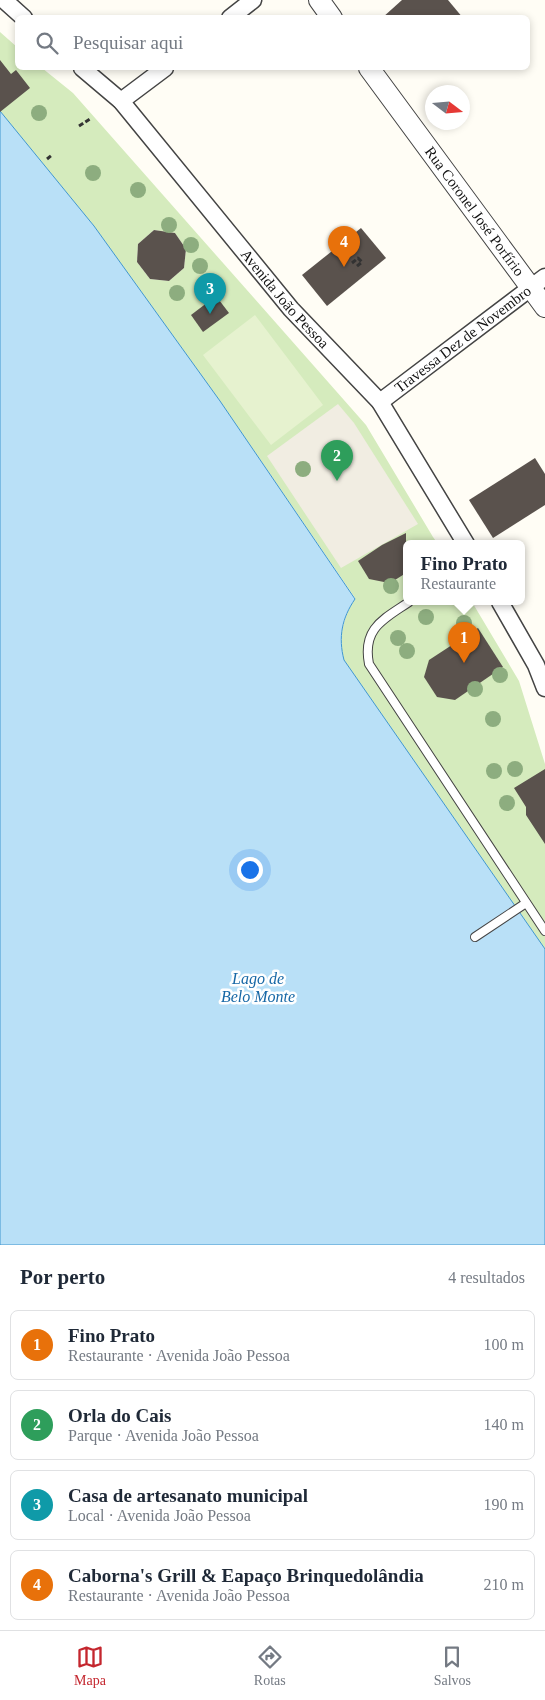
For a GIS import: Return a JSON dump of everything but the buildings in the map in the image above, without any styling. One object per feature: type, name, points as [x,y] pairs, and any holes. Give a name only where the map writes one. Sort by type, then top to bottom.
[{"type":"street","points":[[4,0],[21,15]]},
{"type":"street","points":[[234,15],[253,0]]},
{"type":"street","points":[[319,0],[330,15]]},
{"type":"street","name":"Avenida João Pessoa","points":[[84,70],[121,101],[292,309],[380,402],[464,540]]},
{"type":"street","points":[[121,101],[162,70]]},
{"type":"street","name":"Rua Coronel José Porfírio","points":[[371,70],[538,283],[545,307]]},
{"type":"street","name":"Travessa Dez de Novembro","points":[[380,402],[538,283]]},
{"type":"street","points":[[502,605],[536,666],[545,688]]},
{"type":"lane","points":[[405,605],[374,628],[370,636],[367,653],[369,664],[545,931]]},
{"type":"lane","points":[[476,937],[526,903]]},
{"type":"path","points":[[79,126],[90,119]]},
{"type":"path","points":[[47,159],[52,155]]},
{"type":"path","points":[[352,263],[358,258],[362,262],[356,267]]},
{"type":"green space","points":[[0,32],[15,45],[15,70],[44,70],[73,93],[366,425],[435,540],[403,540],[403,605],[474,605],[519,681],[545,764],[545,949],[344,660],[342,652],[343,628],[347,613],[355,598],[220,401],[94,226],[0,111]],"holes":[[[154,230],[175,233],[186,249],[184,268],[169,281],[150,279],[137,262],[138,244]]]},
{"type":"green space","points":[[255,315],[323,405],[271,445],[203,355]]},
{"type":"shaded area","points":[[338,404],[354,423],[418,524],[341,568],[267,456]]},
{"type":"water","name":"Lago de Belo Monte","points":[[0,111],[94,226],[220,401],[355,599],[347,613],[342,628],[341,643],[344,660],[545,949],[545,1245],[0,1245]]},
{"type":"place","name":"Caborna's Grill & Eapaço Brinquedolândia","points":[[344,267]]},
{"type":"place","name":"Casa de artesanato municipal","points":[[210,314]]},
{"type":"place","name":"Orla do Cais","points":[[337,481]]},
{"type":"place","name":"Fino Prato","points":[[464,663]]}]
